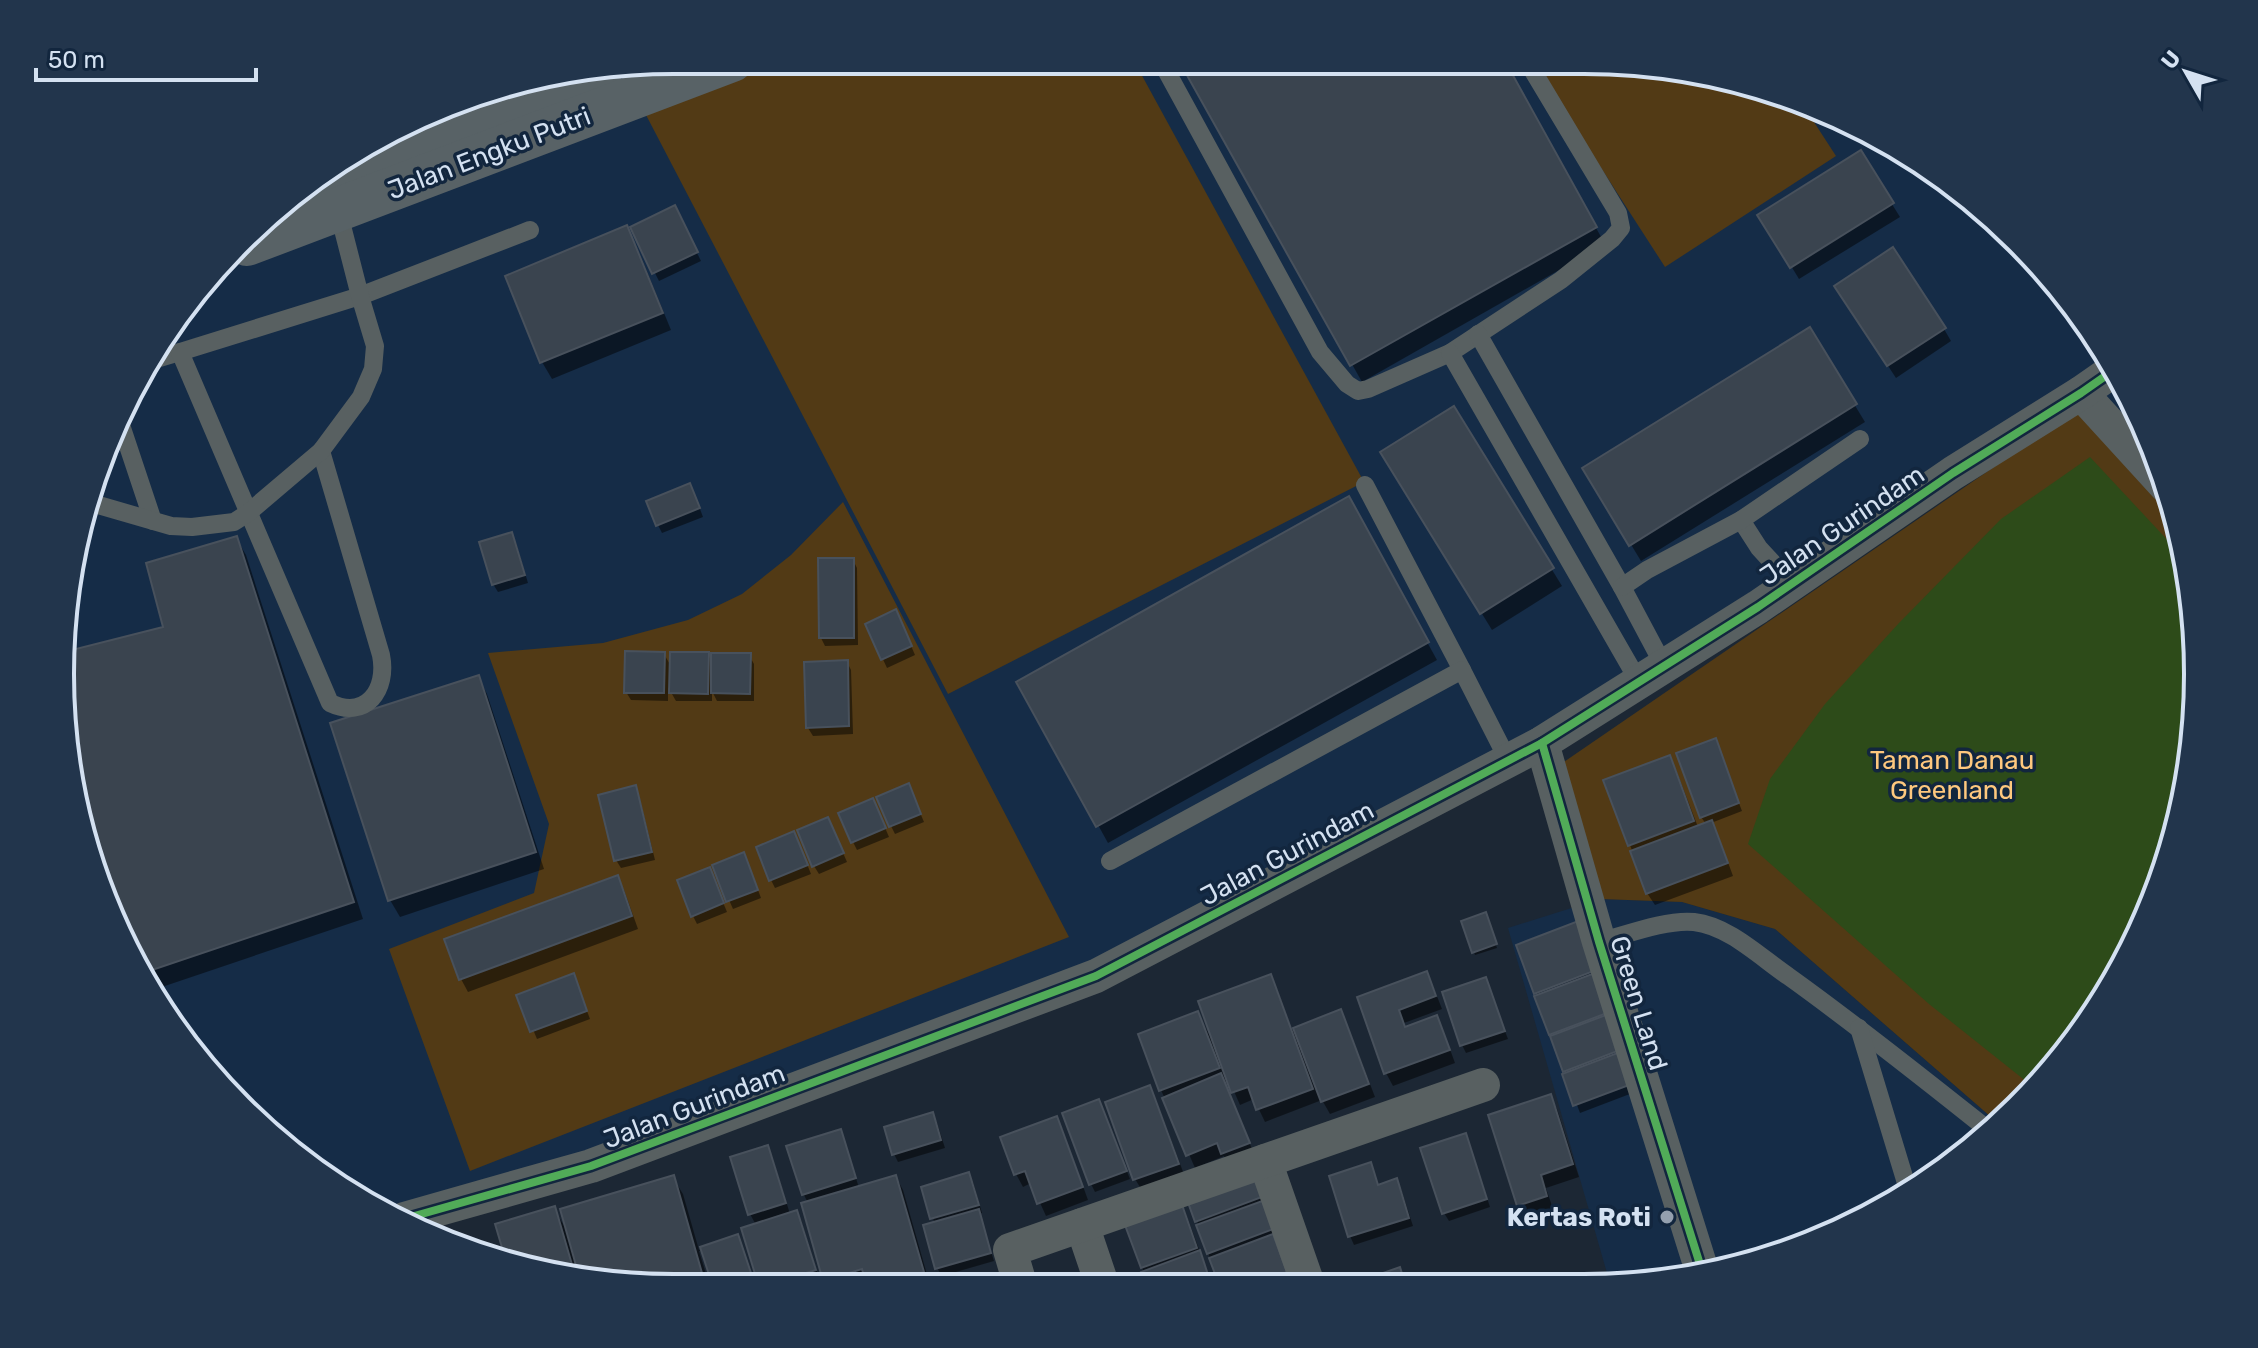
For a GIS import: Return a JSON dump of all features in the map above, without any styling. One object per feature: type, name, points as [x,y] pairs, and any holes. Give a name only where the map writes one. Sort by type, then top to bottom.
[{"type":"main road","name":"Jalan Engku Putri","points":[[262,238],[695,74]]},
{"type":"main road","name":"Jalan Engku Putri","points":[[348,171],[570,84]]},
{"type":"street","name":"Jalan Gurindam","points":[[417,1215],[591,1166],[1096,976],[1542,743],[1792,584],[1953,473],[2105,376]]},
{"type":"street","points":[[2081,393],[2145,463]]},
{"type":"street","name":"Green Land","points":[[1542,743],[1599,942],[1699,1262]]},
{"type":"street","points":[[1017,1274],[1010,1250],[1483,1085]]},
{"type":"street","points":[[1265,1161],[1304,1274]]},
{"type":"street","points":[[1082,1225],[1099,1274]]},
{"type":"lane","points":[[1168,74],[1320,352],[1347,384],[1358,391],[1450,353],[1561,280],[1612,239],[1621,228],[1618,213],[1535,74]]},
{"type":"lane","points":[[98,505],[171,526],[234,522],[321,451],[361,397],[373,369],[375,346],[338,210]]},
{"type":"lane","points":[[165,356],[360,296],[530,230]]},
{"type":"lane","points":[[1478,334],[1622,587],[1651,674]]},
{"type":"lane","points":[[180,352],[330,703],[342,709],[361,706],[372,697],[380,686],[384,672],[321,451]]},
{"type":"lane","points":[[1450,353],[1651,674]]},
{"type":"lane","points":[[124,435],[153,521]]},
{"type":"lane","points":[[1622,587],[1647,570],[1741,520],[1860,439]]},
{"type":"lane","points":[[1365,485],[1508,760]]},
{"type":"lane","points":[[1741,520],[1759,548],[1792,584]]},
{"type":"lane","points":[[1110,861],[1462,670]]},
{"type":"lane","name":"Green Land","points":[[1599,942],[1679,921],[1715,927],[1859,1028],[1981,1124]]},
{"type":"lane","points":[[1859,1028],[1905,1181]]},
{"type":"shaded area","points":[[674,74],[1584,74],[1662,79],[1739,94],[1814,120],[1884,154],[1949,198],[2008,250],[2060,309],[2104,374],[2145,463],[2081,393],[1758,607],[1096,976],[415,1215],[341,1173],[278,1125],[250,1098],[223,1070],[175,1007],[154,974],[120,904],[94,829],[86,791],[75,713],[74,674],[79,596],[86,557],[94,519],[120,444],[154,374],[175,341],[223,278],[250,250],[278,223],[341,175],[374,154],[444,120],[519,94],[557,86],[635,75]]},
{"type":"shaded area","name":"Taman Danau Greenland","points":[[2090,457],[2169,541],[2183,635],[2183,713],[2179,752],[2164,829],[2152,867],[2104,974],[2060,1039],[2025,1080],[1929,1004],[1748,844],[1770,779],[1825,704],[2001,519]]},
{"type":"shaded area","points":[[1600,899],[1682,902],[1775,929],[1990,1116],[1917,1173],[1884,1194],[1814,1228],[1739,1254],[1662,1269],[1607,1273],[1508,928]]},
{"type":"green space","points":[[732,74],[1141,74],[1364,482],[948,694],[645,113]]},
{"type":"green space","points":[[1540,74],[1623,75],[1739,94],[1812,119],[1836,156],[1665,267]]},
{"type":"green space","name":"Taman Danau Greenland","points":[[2083,406],[2154,486],[2172,557],[2183,635],[2183,713],[2164,829],[2138,904],[2104,974],[2035,1070],[1990,1116],[1775,929],[1682,902],[1600,899],[1558,766]]},
{"type":"green space","points":[[843,502],[1069,937],[470,1171],[389,949],[534,893],[549,824],[488,653],[603,643],[688,620],[742,594],[791,555]]},
{"type":"building","points":[[1186,74],[1512,74],[1597,227],[1350,366]]},
{"type":"building","points":[[1861,150],[1894,203],[1790,268],[1757,215]]},
{"type":"building","points":[[675,205],[698,252],[652,274],[630,227]]},
{"type":"building","points":[[627,225],[663,313],[540,363],[505,276]]},
{"type":"building","points":[[1893,247],[1946,328],[1887,366],[1834,286]]},
{"type":"building","points":[[1810,327],[1857,404],[1629,546],[1582,468]]},
{"type":"building","points":[[1454,406],[1554,568],[1480,614],[1380,452]]},
{"type":"building","points":[[690,483],[700,508],[656,526],[646,501]]},
{"type":"building","points":[[1349,496],[1429,642],[1096,827],[1016,682]]},
{"type":"building","points":[[512,532],[525,575],[492,585],[479,542]]},
{"type":"building","points":[[237,536],[354,902],[152,970],[120,904],[94,829],[79,752],[74,674],[75,649],[163,627],[146,563]]},
{"type":"building","points":[[818,558],[854,558],[854,638],[819,638]]},
{"type":"building","points":[[896,609],[912,646],[881,660],[865,624]]},
{"type":"building","points":[[625,651],[665,652],[664,693],[624,693]]},
{"type":"building","points":[[670,652],[709,652],[708,694],[669,693]]},
{"type":"building","points":[[711,653],[751,653],[750,694],[711,693]]},
{"type":"building","points":[[848,660],[849,726],[806,728],[804,662]]},
{"type":"building","points":[[479,675],[536,852],[388,901],[330,723]]},
{"type":"building","points":[[1716,738],[1739,803],[1700,818],[1676,753]]},
{"type":"building","points":[[1670,755],[1694,821],[1628,846],[1603,780]]},
{"type":"building","points":[[909,783],[921,814],[889,827],[876,797]]},
{"type":"building","points":[[636,785],[652,852],[614,861],[598,795]]},
{"type":"building","points":[[873,798],[886,828],[851,843],[838,813]]},
{"type":"building","points":[[828,817],[844,853],[812,867],[797,830]]},
{"type":"building","points":[[1712,820],[1728,863],[1646,894],[1630,851]]},
{"type":"building","points":[[794,831],[808,865],[769,881],[756,847]]},
{"type":"building","points":[[744,852],[758,890],[726,902],[712,865]]},
{"type":"building","points":[[710,867],[724,903],[691,917],[677,880]]},
{"type":"building","points":[[618,875],[632,916],[459,980],[444,939]]},
{"type":"building","points":[[1486,912],[1497,944],[1472,953],[1461,921]]},
{"type":"building","points":[[1581,920],[1599,969],[1534,994],[1516,945]]},
{"type":"building","points":[[1427,971],[1436,996],[1399,1010],[1405,1027],[1437,1015],[1450,1050],[1384,1074],[1357,997]]},
{"type":"building","points":[[1600,971],[1615,1010],[1549,1035],[1534,996]]},
{"type":"building","points":[[574,973],[587,1011],[530,1032],[516,995]]},
{"type":"building","points":[[1271,974],[1313,1089],[1256,1110],[1248,1087],[1231,1093],[1198,1001]]},
{"type":"building","points":[[1486,977],[1505,1031],[1460,1046],[1442,992]]},
{"type":"building","points":[[1341,1009],[1369,1084],[1321,1102],[1293,1028]]},
{"type":"building","points":[[1198,1011],[1220,1068],[1159,1091],[1138,1034]]},
{"type":"building","points":[[1614,1012],[1628,1047],[1563,1072],[1550,1036]]},
{"type":"building","points":[[1628,1049],[1640,1081],[1573,1106],[1562,1074]]},
{"type":"building","points":[[1221,1073],[1250,1143],[1221,1154],[1217,1143],[1186,1156],[1162,1098]]},
{"type":"building","points":[[1150,1085],[1179,1164],[1133,1180],[1105,1102]]},
{"type":"building","points":[[1551,1094],[1573,1164],[1541,1175],[1547,1196],[1517,1206],[1488,1115]]},
{"type":"building","points":[[1099,1099],[1127,1171],[1089,1185],[1062,1113]]},
{"type":"building","points":[[933,1112],[941,1140],[892,1155],[884,1127]]},
{"type":"building","points":[[1057,1116],[1083,1187],[1037,1204],[1025,1171],[1014,1175],[1000,1137]]},
{"type":"building","points":[[841,1129],[856,1178],[802,1195],[786,1146]]},
{"type":"building","points":[[1466,1133],[1487,1199],[1442,1214],[1420,1148]]},
{"type":"building","points":[[768,1145],[786,1203],[748,1215],[730,1157]]},
{"type":"building","points":[[1371,1162],[1378,1185],[1397,1178],[1409,1218],[1348,1237],[1329,1176]]},
{"type":"building","points":[[1252,1170],[1262,1197],[1195,1222],[1185,1194]]},
{"type":"building","points":[[969,1172],[979,1205],[930,1219],[921,1187]]},
{"type":"building","points":[[674,1175],[702,1274],[635,1273],[576,1265],[560,1209]]},
{"type":"building","points":[[896,1175],[924,1272],[863,1274],[862,1269],[846,1274],[821,1274],[801,1203]]},
{"type":"building","points":[[1179,1196],[1197,1248],[1141,1268],[1122,1217]]},
{"type":"building","points":[[1265,1200],[1276,1228],[1207,1254],[1196,1225]]},
{"type":"building","points":[[555,1206],[572,1265],[502,1249],[495,1224]]},
{"type":"building","points":[[979,1209],[991,1253],[935,1269],[923,1225]]},
{"type":"building","points":[[797,1210],[816,1270],[803,1274],[755,1274],[741,1228]]},
{"type":"building","points":[[738,1234],[751,1274],[709,1274],[700,1247]]},
{"type":"building","points":[[1273,1234],[1287,1272],[1215,1274],[1209,1258]]},
{"type":"building","points":[[1200,1250],[1208,1274],[1142,1274]]},
{"type":"building","points":[[1400,1267],[1402,1274],[1380,1274]]},
{"type":"cycle path","points":[[417,1215],[591,1166],[1096,976],[1542,743],[1758,607],[1953,473],[2105,376]]},
{"type":"cycle path","points":[[1542,743],[1599,942],[1699,1262]]},
{"type":"place","name":"Kertas Roti","points":[[1667,1217]]}]
